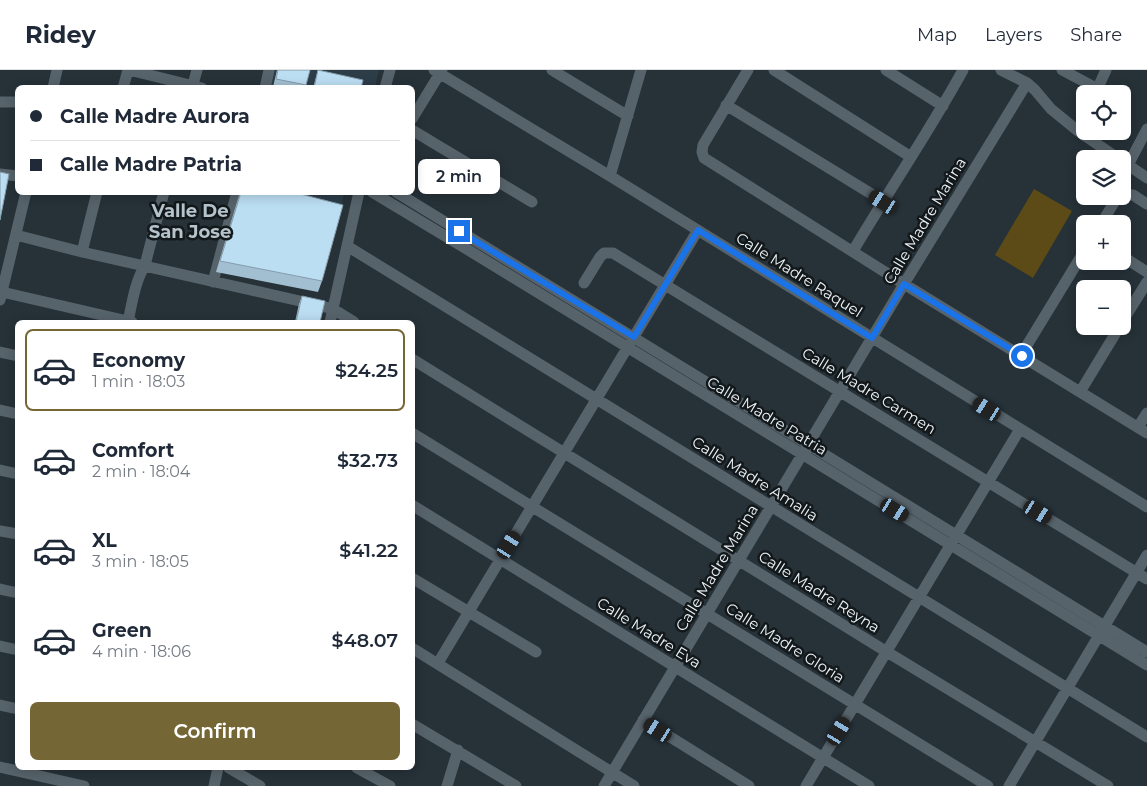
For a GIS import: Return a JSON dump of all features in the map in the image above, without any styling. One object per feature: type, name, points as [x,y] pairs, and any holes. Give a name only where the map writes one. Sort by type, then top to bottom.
[{"type":"street","points":[[53,85],[57,70]]},
{"type":"street","points":[[124,85],[128,70],[188,85]]},
{"type":"street","points":[[196,85],[197,70]]},
{"type":"street","points":[[266,85],[269,70]]},
{"type":"street","points":[[386,85],[390,70]]},
{"type":"street","points":[[552,70],[628,116]]},
{"type":"street","points":[[610,176],[641,70]]},
{"type":"street","points":[[748,70],[703,145],[702,152],[704,158],[904,284],[1142,430],[1147,412]]},
{"type":"street","points":[[774,70],[911,157]]},
{"type":"street","points":[[886,70],[943,106]]},
{"type":"street","points":[[853,251],[964,70]]},
{"type":"street","points":[[1001,70],[1035,90],[1051,109],[1076,130]]},
{"type":"street","points":[[1062,70],[1087,85]]},
{"type":"street","points":[[1100,85],[1106,70]]},
{"type":"street","points":[[415,114],[439,71]]},
{"type":"street","name":"Calle Madre Raquel","points":[[439,71],[1147,507]]},
{"type":"street","name":"Calle Madre Marina","points":[[604,786],[904,284],[1027,84]]},
{"type":"street","points":[[0,102],[15,102]]},
{"type":"street","points":[[726,105],[883,202]]},
{"type":"street","points":[[1131,150],[1147,129]]},
{"type":"street","points":[[415,132],[532,202]]},
{"type":"street","points":[[1090,140],[1106,150]]},
{"type":"street","points":[[1131,167],[1147,178]]},
{"type":"street","points":[[0,174],[15,176]]},
{"type":"street","points":[[25,195],[1,296],[120,320]]},
{"type":"street","points":[[82,252],[96,195]]},
{"type":"street","points":[[130,320],[140,273],[145,265],[163,195]]},
{"type":"street","points":[[213,282],[236,195]]},
{"type":"street","points":[[330,320],[358,195]]},
{"type":"street","name":"Calle Madre Patria","points":[[377,195],[802,455],[954,540]]},
{"type":"street","name":"Calle Madre Patria","points":[[401,195],[809,444],[954,540],[1102,631],[1147,665]]},
{"type":"street","points":[[1131,195],[1147,204]]},
{"type":"street","points":[[438,663],[698,230]]},
{"type":"street","points":[[16,235],[82,252],[333,309],[351,320]]},
{"type":"street","name":"Calle Madre Amalia","points":[[347,246],[1147,737]]},
{"type":"street","name":"Calle Madre Carmen","points":[[584,283],[604,253],[618,256],[1142,575]]},
{"type":"street","points":[[1131,262],[1147,272]]},
{"type":"street","points":[[1022,356],[1076,265]]},
{"type":"street","points":[[1131,308],[1147,282]]},
{"type":"street","points":[[1080,392],[1115,335]]},
{"type":"street","points":[[0,352],[15,355]]},
{"type":"street","name":"Calle Madre Reyna","points":[[415,361],[1108,786]]},
{"type":"street","points":[[0,410],[15,413]]},
{"type":"street","points":[[806,786],[1020,429]]},
{"type":"street","name":"Calle Madre Gloria","points":[[415,435],[707,612],[988,786]]},
{"type":"street","points":[[0,470],[15,473]]},
{"type":"street","name":"Calle Madre Eva","points":[[415,507],[869,786]]},
{"type":"street","points":[[0,531],[15,534]]},
{"type":"street","points":[[1009,786],[1102,631],[1142,575],[1147,555]]},
{"type":"street","points":[[415,580],[536,652]]},
{"type":"street","points":[[0,589],[15,592]]},
{"type":"street","name":"Calle Madre Patria","points":[[1102,631],[1147,652]]},
{"type":"street","points":[[0,646],[15,649]]},
{"type":"street","points":[[415,650],[634,786]]},
{"type":"street","points":[[0,705],[15,708]]},
{"type":"street","points":[[643,720],[749,786]]},
{"type":"street","points":[[415,726],[516,786]]},
{"type":"street","points":[[447,786],[458,750]]},
{"type":"street","points":[[0,767],[15,769]]},
{"type":"street","points":[[214,786],[218,770]]},
{"type":"street","points":[[232,770],[260,786]]},
{"type":"street","points":[[361,770],[390,786]]},
{"type":"street","points":[[28,771],[84,786]]},
{"type":"shaded area","points":[[272,70],[379,70],[375,85],[269,85]]},
{"type":"shaded area","points":[[1034,189],[1072,211],[1033,278],[995,255]]},
{"type":"shaded area","points":[[267,195],[344,195],[340,214]]},
{"type":"building","points":[[278,70],[310,70],[306,85],[276,79]]},
{"type":"building","points":[[318,70],[363,80],[362,85],[315,85]]},
{"type":"building","points":[[0,172],[9,174],[0,220]]},
{"type":"building","points":[[240,195],[305,195],[343,205],[322,281],[220,261]]},
{"type":"building","points":[[302,296],[325,301],[320,320],[296,320]]},
{"type":"district","name":"Valle De San Jose","points":[[190,221]]},
{"type":"route","points":[[459,231],[634,337],[698,230],[872,338],[904,284],[1022,356]]}]
